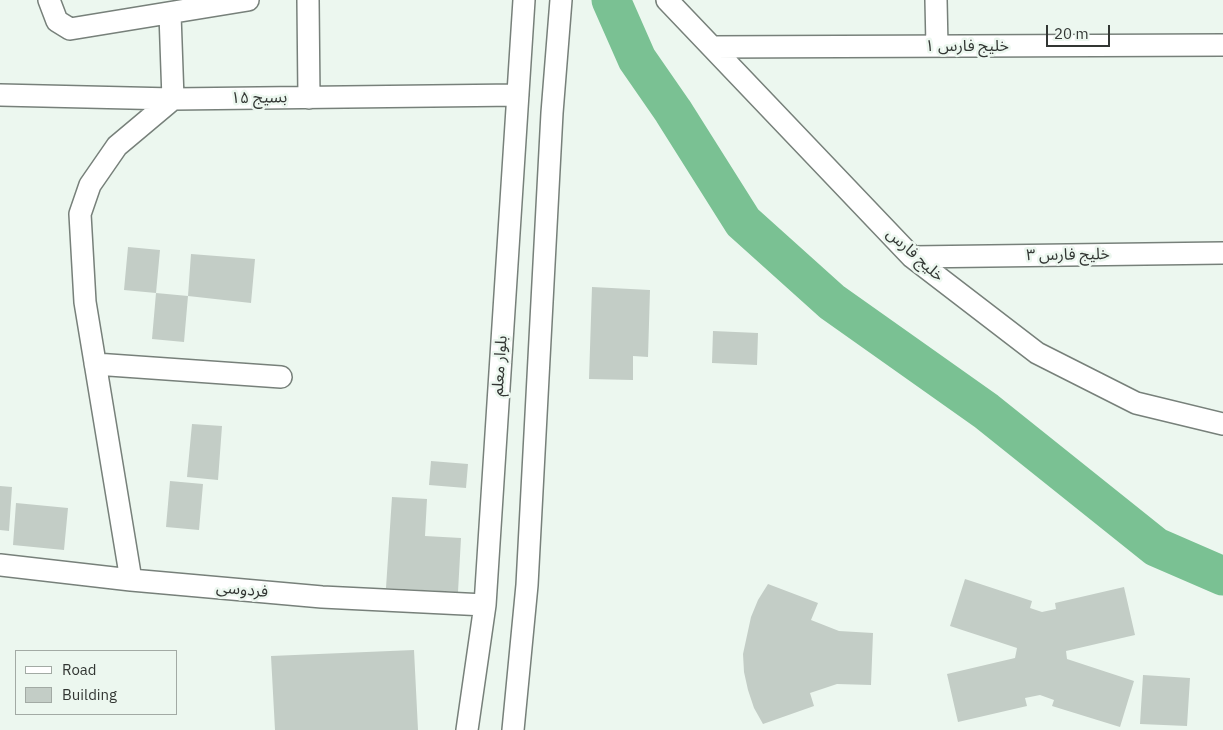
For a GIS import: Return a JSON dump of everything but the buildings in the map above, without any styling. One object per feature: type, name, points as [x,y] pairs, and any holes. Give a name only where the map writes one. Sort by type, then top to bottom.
[{"type":"street","points":[[49,0],[57,21],[70,29],[248,0]]},
{"type":"street","points":[[308,0],[309,98]]},
{"type":"street","name":"بلوار معلم","points":[[466,730],[485,605],[524,0]]},
{"type":"street","points":[[513,730],[527,585],[552,123],[561,0]]},
{"type":"street","name":"خلیج فارس","points":[[666,0],[912,257],[1037,353],[1136,403],[1223,424]]},
{"type":"street","points":[[936,0],[936,46]]},
{"type":"street","points":[[130,580],[84,302],[80,214],[90,185],[116,146],[173,99],[170,14]]},
{"type":"street","name":"خلیج فارس ۱","points":[[712,47],[1223,44]]},
{"type":"street","name":"بسیج ۱۵","points":[[0,95],[173,99],[518,95]]},
{"type":"street","name":"خلیج فارس ۳","points":[[912,257],[1223,253]]},
{"type":"street","points":[[94,364],[281,377]]},
{"type":"street","name":"فردوسی","points":[[0,565],[130,580],[322,597],[485,605]]},
{"type":"waterway","points":[[611,0],[637,59],[673,111],[743,222],[832,302],[986,411],[1156,547],[1223,576]]}]
